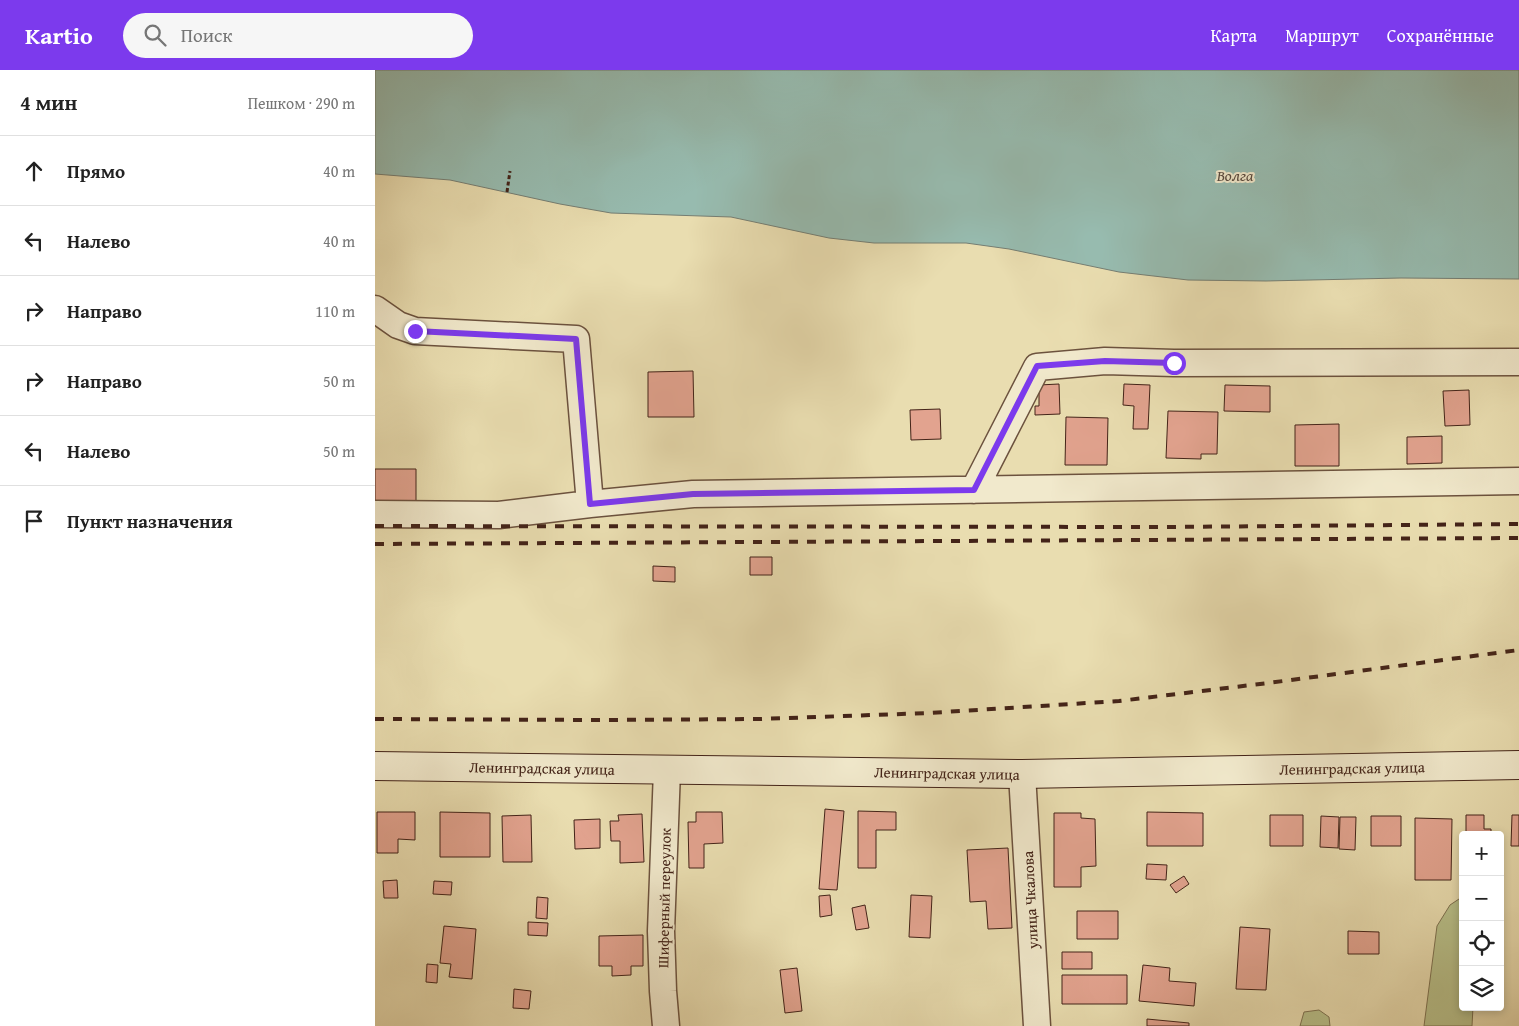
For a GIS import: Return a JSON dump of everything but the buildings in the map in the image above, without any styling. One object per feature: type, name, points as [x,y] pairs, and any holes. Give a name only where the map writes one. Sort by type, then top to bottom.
[{"type":"main road","name":"Ленинградская улица","points":[[375,766],[1022,774],[1519,765]]},
{"type":"street","points":[[375,308],[397,326],[415,331],[576,339],[590,504]]},
{"type":"street","points":[[974,490],[1037,366],[1105,361],[1174,363],[1519,362]]},
{"type":"street","points":[[375,514],[499,515],[693,494],[1519,481]]},
{"type":"street","name":"Шиферный переулок","points":[[666,1026],[661,931],[667,770]]},
{"type":"street","name":"улица Чкалова","points":[[1022,774],[1037,1026]]},
{"type":"path","points":[[507,192],[510,171]]},
{"type":"green space","points":[[1459,899],[1459,1011],[1473,1011],[1472,1026],[1424,1026],[1437,926],[1450,905]]},
{"type":"green space","points":[[1319,1010],[1329,1017],[1330,1026],[1300,1026],[1304,1012]]},
{"type":"water","name":"Волга","points":[[375,70],[1519,70],[1519,279],[1188,280],[1119,272],[1009,249],[966,243],[874,243],[829,238],[731,217],[611,213],[450,180],[375,174]]},
{"type":"railway","points":[[375,526],[1166,527],[1519,524]]},
{"type":"railway","points":[[375,544],[1519,538]]},
{"type":"railway","points":[[375,719],[760,719],[929,713],[1119,701],[1519,650]]},
{"type":"route","points":[[415,331],[576,339],[590,504],[693,494],[974,490],[1037,366],[1105,361],[1174,363]]}]
